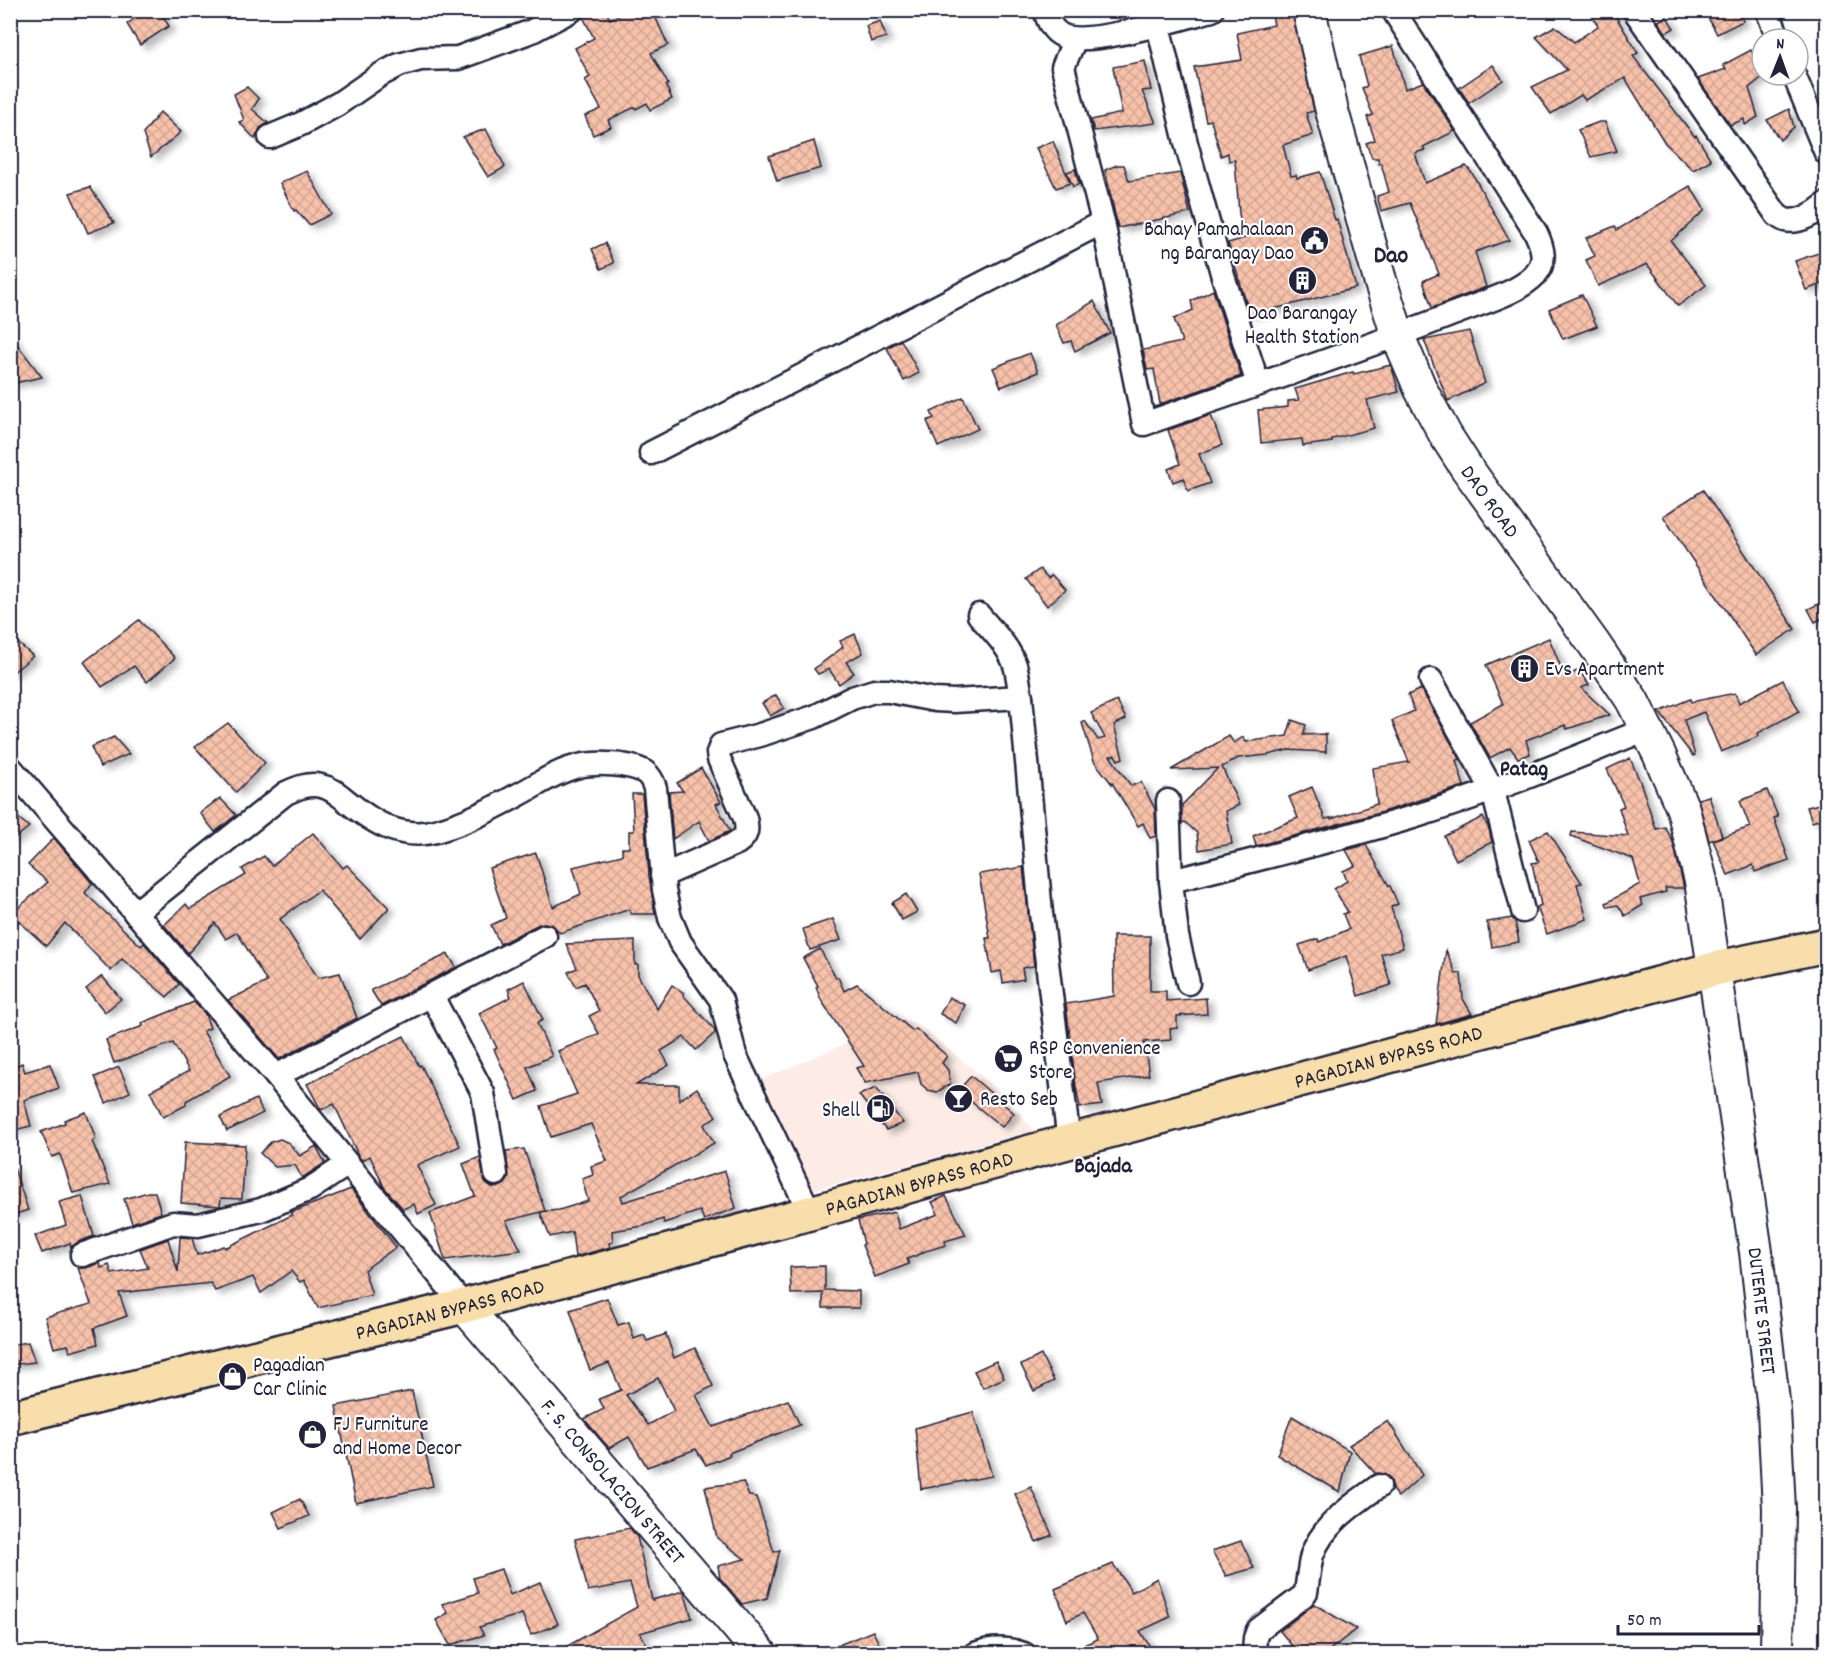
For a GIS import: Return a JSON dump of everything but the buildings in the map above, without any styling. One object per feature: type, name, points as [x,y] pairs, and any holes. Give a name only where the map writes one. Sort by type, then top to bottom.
[{"type":"highway","name":"PAGADIAN BYPASS ROAD","points":[[10,1419],[464,1306],[1714,969],[1827,945]]},
{"type":"street","points":[[270,137],[302,124],[338,104],[380,75],[399,65],[421,59],[458,58],[532,31],[572,10]]},
{"type":"street","points":[[1045,10],[1053,28],[1062,36],[1075,39],[1099,37],[1158,25],[1212,10]]},
{"type":"street","name":"DAO ROAD","points":[[1309,10],[1332,111],[1398,336],[1421,390],[1446,436],[1594,644],[1632,700],[1647,729],[1683,808],[1701,881],[1714,969]]},
{"type":"street","points":[[1075,39],[1063,67],[1103,222],[1144,424],[1398,336],[1516,288],[1534,275],[1543,262],[1542,248],[1536,233],[1393,10]]},
{"type":"street","points":[[1634,10],[1777,215],[1785,220],[1796,221],[1827,204]]},
{"type":"street","points":[[1767,10],[1774,27]]},
{"type":"street","points":[[1158,25],[1186,143],[1222,273],[1258,384]]},
{"type":"street","points":[[1799,87],[1827,153]]},
{"type":"street","points":[[651,453],[1103,222]]},
{"type":"street","points":[[979,615],[1003,642],[1010,654],[1015,665],[1021,697],[1041,913],[1069,1142]]},
{"type":"street","points":[[1431,680],[1493,790],[1523,911]]},
{"type":"street","points":[[662,876],[737,843],[746,836],[745,818],[719,759],[721,745],[814,717],[852,698],[874,691],[889,691],[935,700],[954,701],[1021,697]]},
{"type":"street","points":[[1171,881],[1413,817],[1493,790],[1647,729]]},
{"type":"street","points":[[135,913],[286,793],[297,788],[320,785],[332,790],[377,824],[392,831],[422,834],[469,820],[553,775],[578,766],[595,763],[634,767],[644,771],[651,778],[655,788],[662,876],[670,918],[680,942],[721,1000],[735,1055],[810,1213]]},
{"type":"street","points":[[10,767],[276,1076],[464,1306]]},
{"type":"street","points":[[1168,801],[1171,881],[1177,936],[1188,983]]},
{"type":"street","points":[[276,1076],[545,936]]},
{"type":"street","name":"DUTERTE STREET","points":[[1714,969],[1755,1252],[1774,1410],[1779,1509],[1777,1653]]},
{"type":"street","points":[[432,996],[483,1093],[496,1174]]},
{"type":"street","points":[[82,1256],[173,1223],[198,1225],[261,1210],[310,1189],[348,1164]]},
{"type":"street","name":"F. S. CONSOLACION STREET","points":[[464,1306],[761,1653]]},
{"type":"street","points":[[1254,1653],[1258,1630],[1306,1592],[1312,1555],[1324,1534],[1349,1508],[1380,1486]]},
{"type":"street","points":[[975,1653],[1001,1649],[1024,1653]]},
{"type":"shaded area","points":[[903,1019],[920,1026],[997,1089],[1034,1131],[806,1192],[756,1082]]},
{"type":"place","name":"Bahay Pamahalaan ng Barangay Dao","points":[[1315,240]]},
{"type":"place","name":"Dao Barangay Health Station","points":[[1302,281]]},
{"type":"place","name":"Evs Apartment","points":[[1524,668]]},
{"type":"place","name":"RSP Convenience Store","points":[[1008,1059]]},
{"type":"place","name":"Resto Seb","points":[[959,1098]]},
{"type":"place","name":"Shell","points":[[881,1109]]},
{"type":"place","name":"Pagadian Car Clinic","points":[[232,1376]]},
{"type":"place","name":"FJ Furniture and Home Decor","points":[[312,1435]]},
{"type":"district","name":"Dao","points":[[1391,254]]},
{"type":"district","name":"Patag","points":[[1524,767]]},
{"type":"district","name":"Bajada","points":[[1103,1164]]}]
